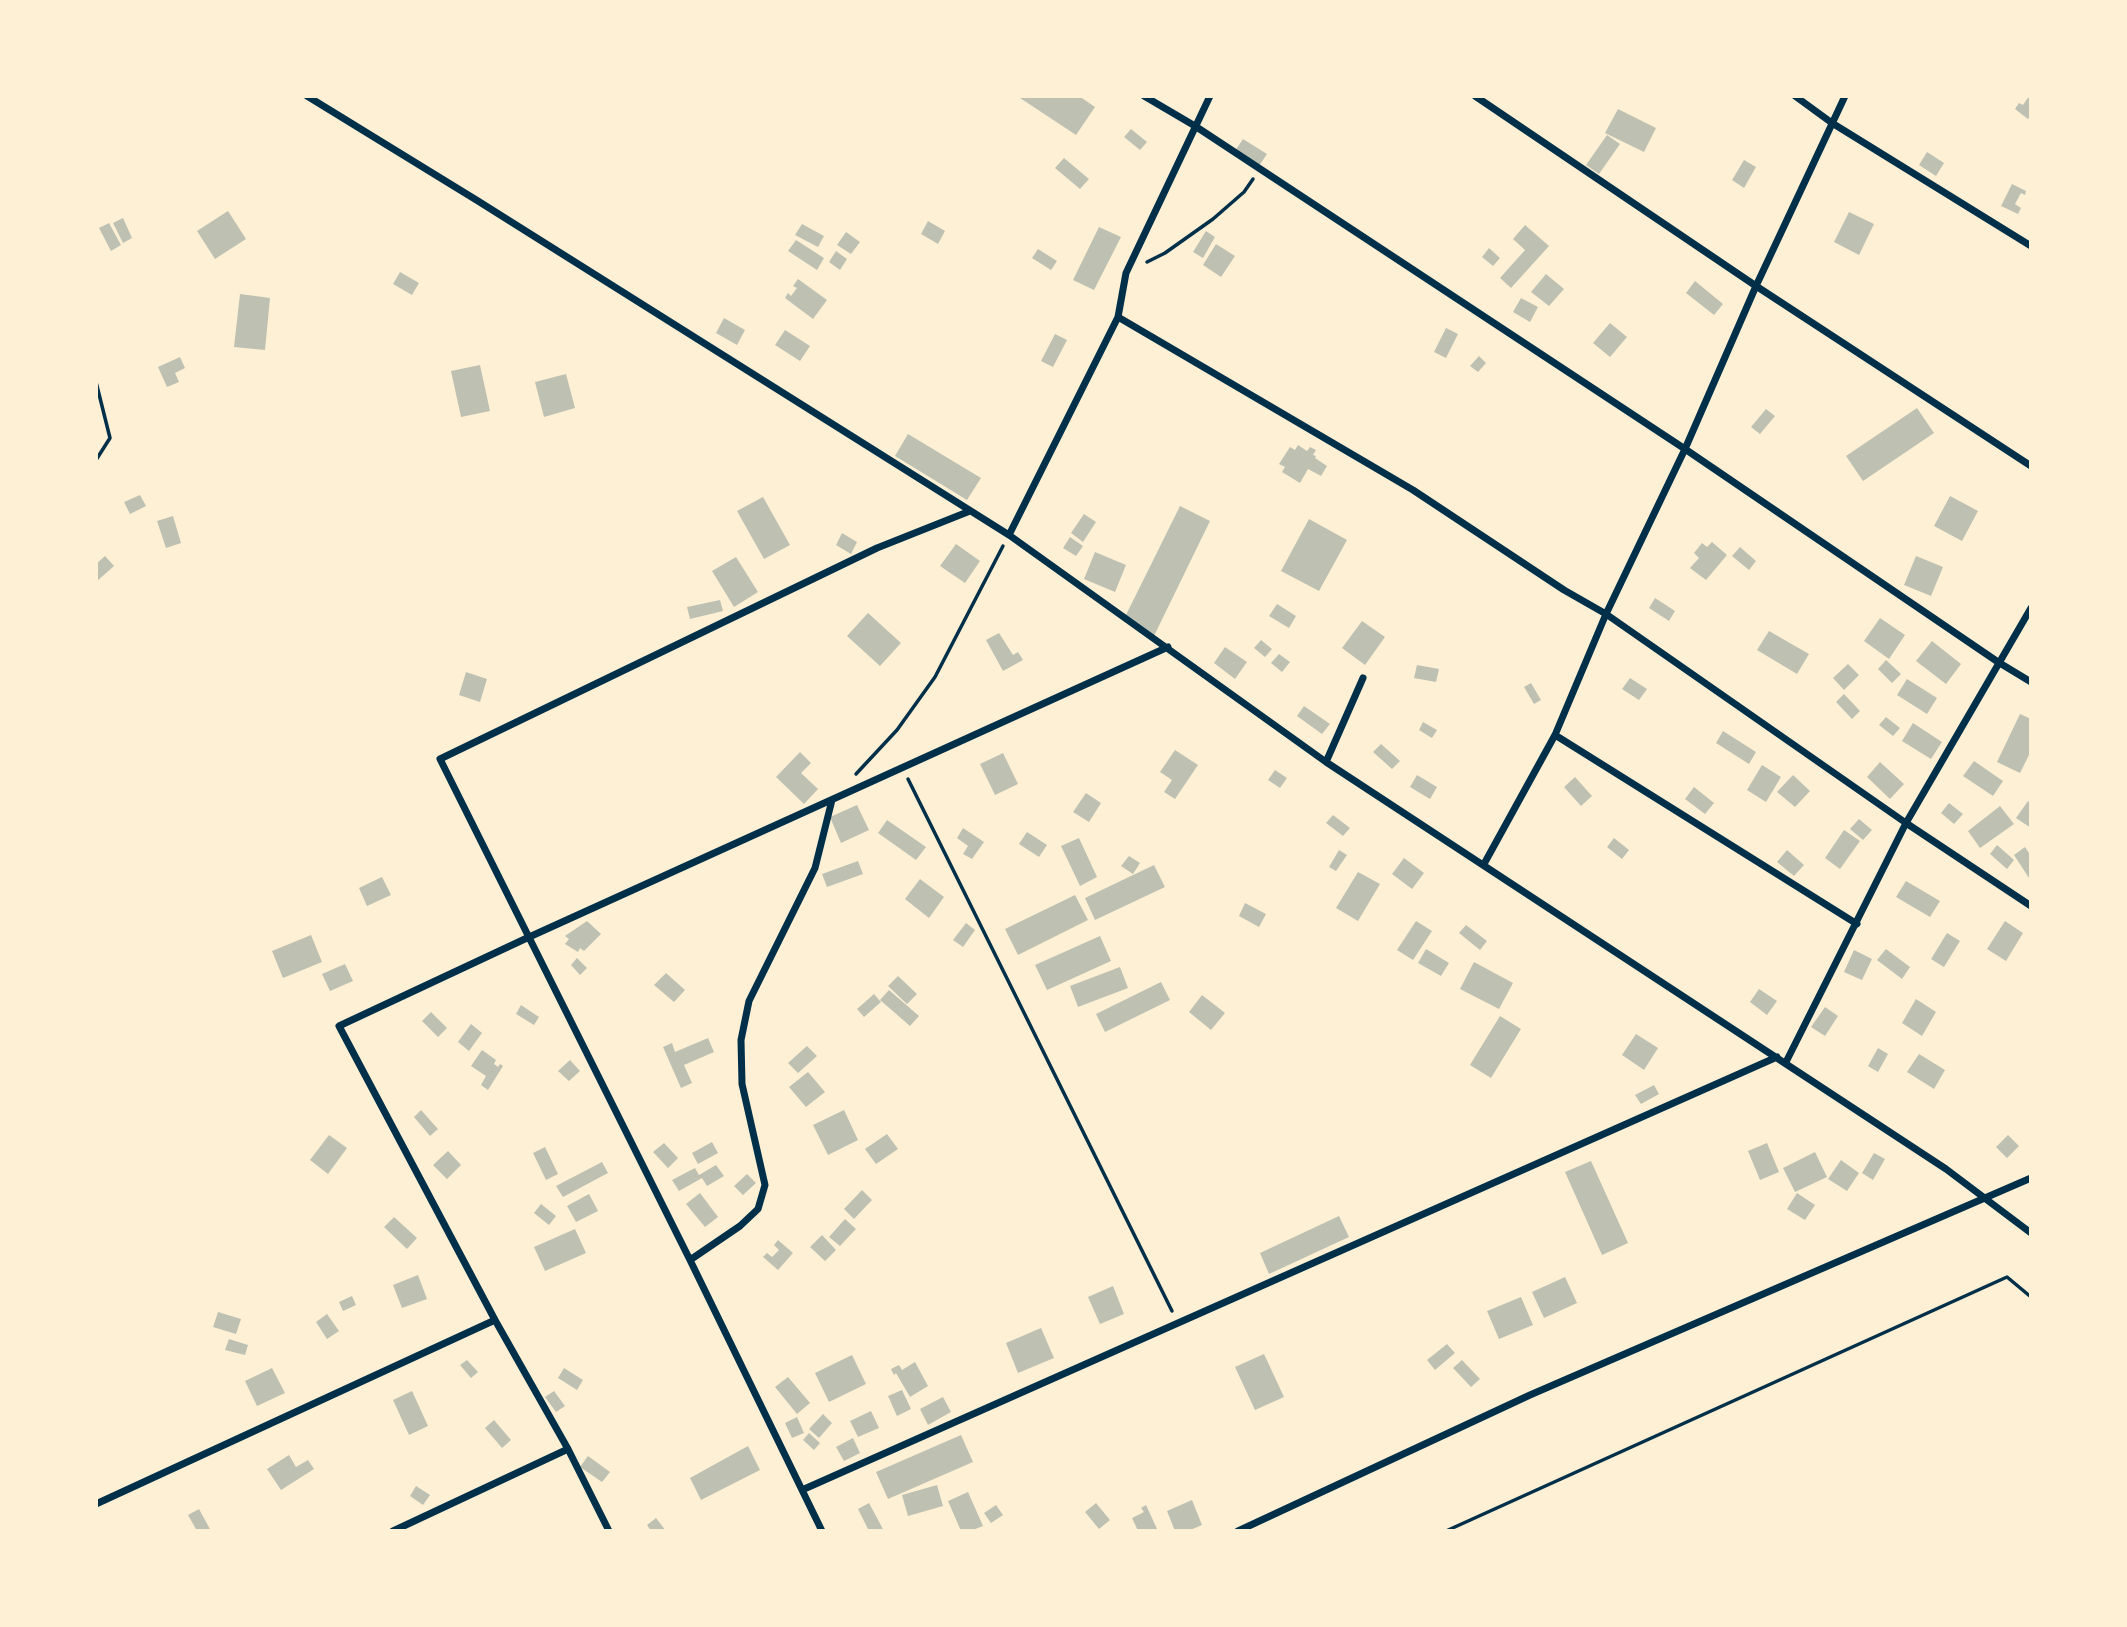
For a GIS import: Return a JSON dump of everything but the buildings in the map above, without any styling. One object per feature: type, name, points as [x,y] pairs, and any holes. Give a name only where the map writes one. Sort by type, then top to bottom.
[{"type":"street","points":[[307,96],[1009,535],[1326,762],[1786,1062],[1946,1169],[2031,1233]]},
{"type":"street","points":[[1144,96],[1195,126],[1685,449],[2031,682]]},
{"type":"street","points":[[1009,535],[1118,317],[1126,273],[1210,96]]},
{"type":"street","points":[[1475,96],[1756,286],[2031,466]]},
{"type":"street","points":[[1795,96],[1832,123],[2031,246]]},
{"type":"street","points":[[1484,864],[1555,735],[1606,614],[1685,449],[1756,286],[1845,96]]},
{"type":"street","points":[[1118,317],[1413,490],[1564,590],[1606,614],[1906,823],[2031,906]]},
{"type":"street","points":[[822,1531],[440,759],[866,554],[970,511]]},
{"type":"street","points":[[1786,1062],[1906,823],[2031,608]]},
{"type":"street","points":[[609,1531],[568,1449],[495,1320],[339,1027],[527,938],[1167,647]]},
{"type":"street","points":[[1326,762],[1363,678]]},
{"type":"street","points":[[1555,735],[1857,924]]},
{"type":"street","points":[[690,1260],[740,1226],[758,1209],[765,1185],[741,1084],[741,1040],[749,1001],[815,868],[832,800]]},
{"type":"street","points":[[802,1490],[1777,1057]]},
{"type":"street","points":[[1238,1531],[1530,1395],[2031,1178]]},
{"type":"street","points":[[96,1504],[495,1320]]},
{"type":"street","points":[[393,1531],[568,1449]]},
{"type":"path","points":[[1126,273],[1164,253],[1213,219],[1244,192],[1259,169]]},
{"type":"path","points":[[96,382],[110,438],[96,460]]},
{"type":"path","points":[[850,780],[897,730],[934,677],[1009,535]]},
{"type":"path","points":[[902,768],[1178,1324]]},
{"type":"path","points":[[1446,1531],[2007,1277],[2031,1297]]}]
